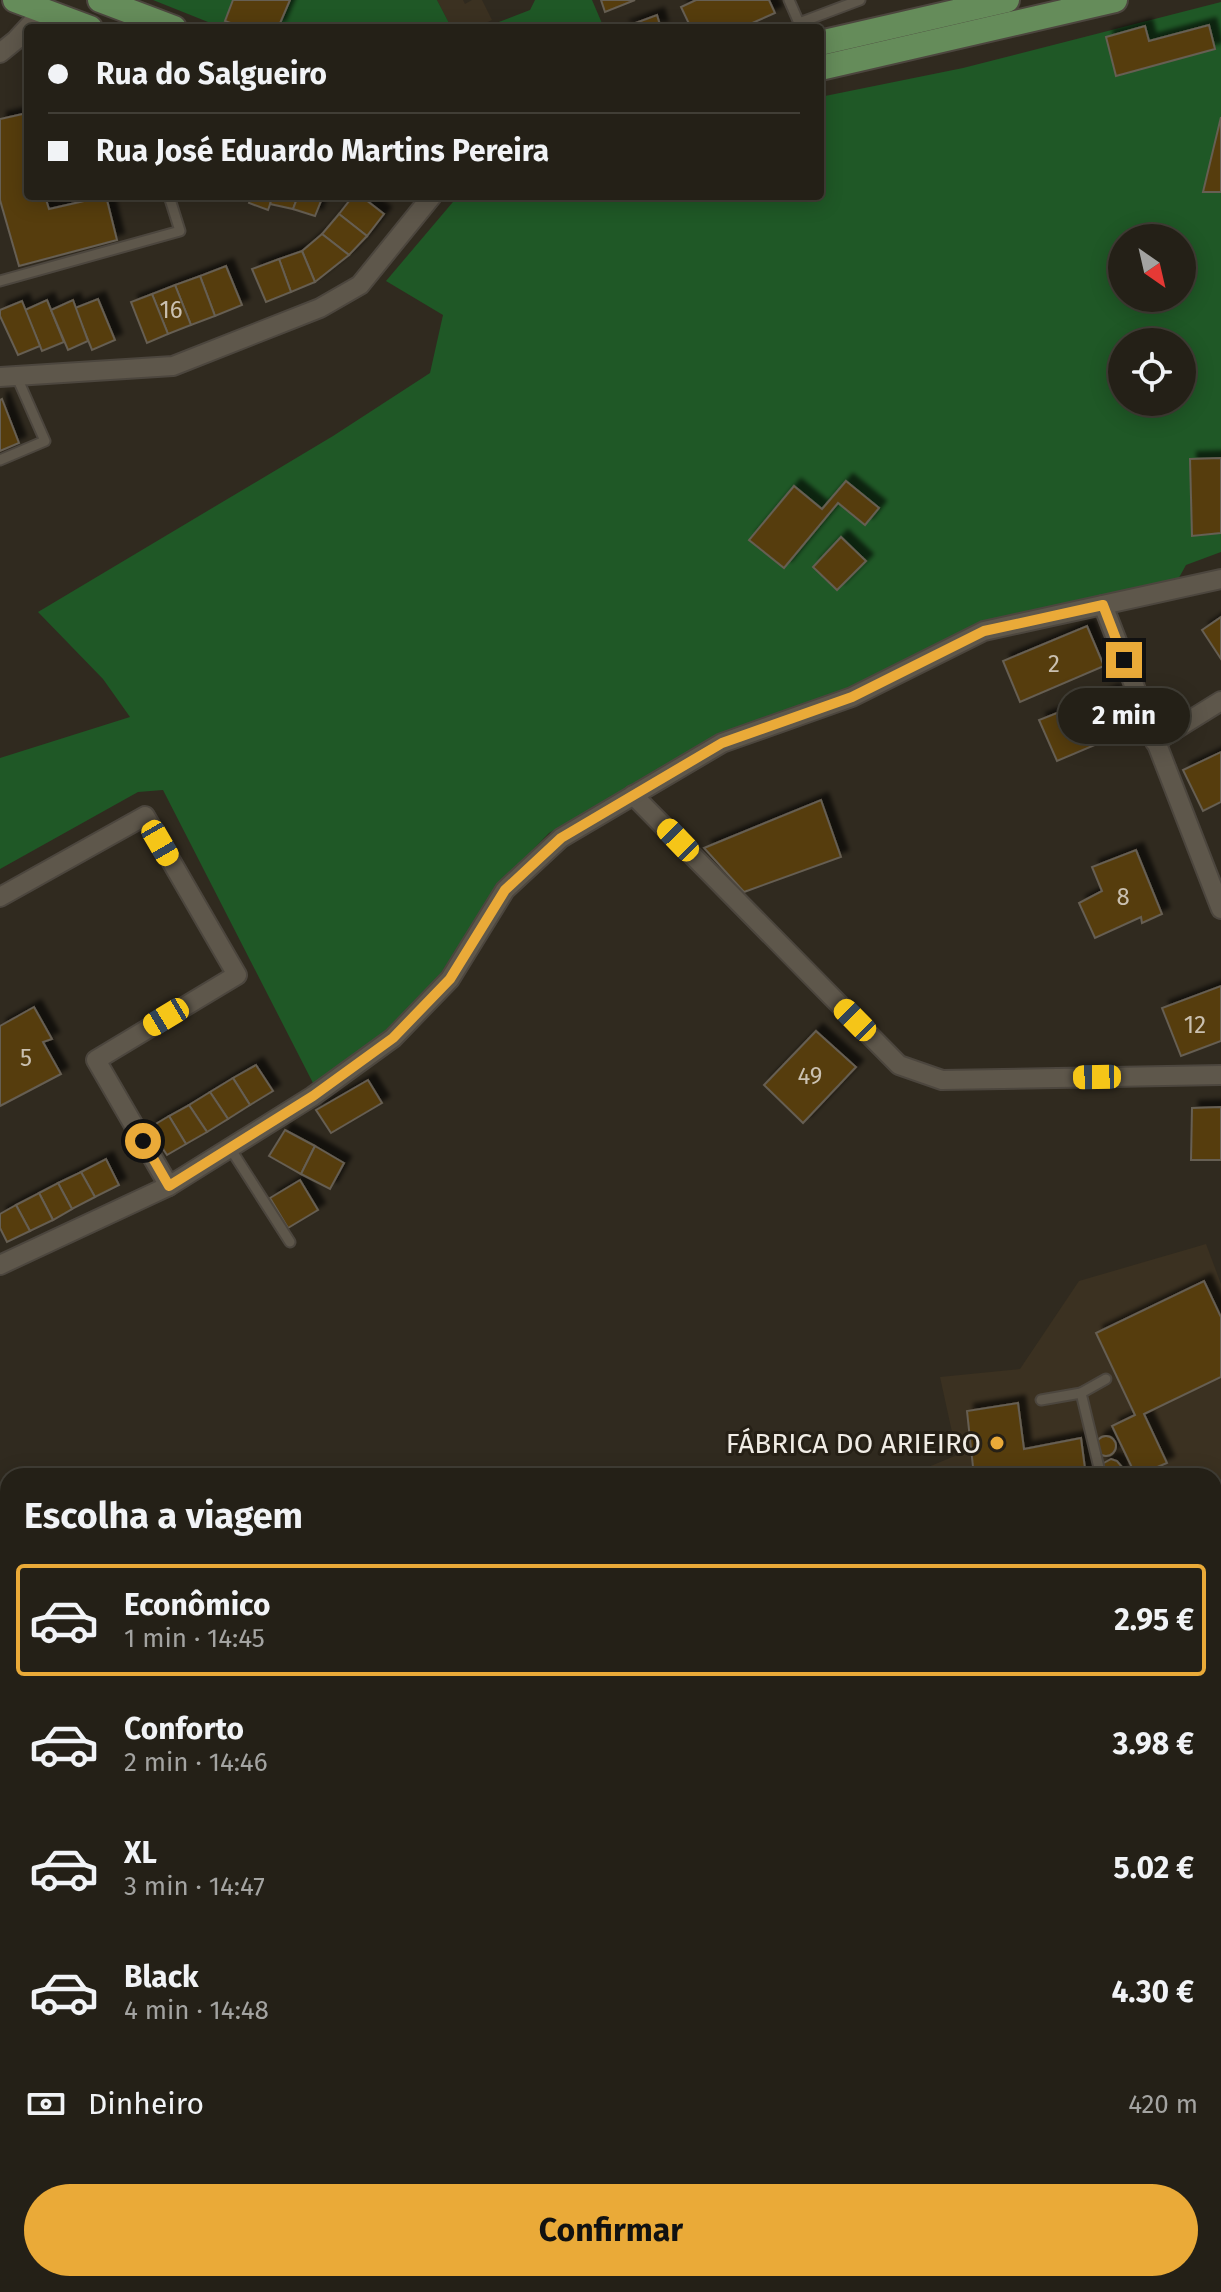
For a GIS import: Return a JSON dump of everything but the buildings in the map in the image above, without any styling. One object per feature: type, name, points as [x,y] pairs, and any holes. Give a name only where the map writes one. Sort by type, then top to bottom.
[{"type":"main road","points":[[15,0],[48,19],[71,24]]},
{"type":"main road","points":[[100,0],[163,24]]},
{"type":"main road","points":[[824,42],[1007,0]]},
{"type":"main road","points":[[824,67],[1115,0]]},
{"type":"street","points":[[0,53],[24,35]]},
{"type":"street","points":[[8,376],[173,366],[320,308],[360,285],[427,200]]},
{"type":"street","points":[[0,1265],[169,1186],[313,1096],[393,1038],[450,979],[505,890],[561,838],[722,743],[852,697],[984,631],[1221,579]]},
{"type":"street","points":[[1103,605],[1221,909]]},
{"type":"street","points":[[1155,742],[1221,701]]},
{"type":"street","points":[[633,795],[899,1065],[942,1080],[1221,1075]]},
{"type":"street","points":[[0,897],[145,816],[153,829],[237,975],[96,1060],[169,1186]]},
{"type":"lane","points":[[789,0],[799,23],[860,0]]},
{"type":"lane","points":[[0,281],[180,231],[170,200]]},
{"type":"lane","points":[[0,460],[45,441],[8,376]]},
{"type":"lane","points":[[230,1148],[290,1242]]},
{"type":"lane","points":[[1041,1400],[1081,1393],[1106,1379]]},
{"type":"lane","points":[[1081,1393],[1099,1468]]},
{"type":"shaded area","points":[[437,0],[463,0],[465,4],[482,0],[492,20],[484,24],[449,24]]},
{"type":"shaded area","points":[[1206,1244],[1221,1284],[1221,1468],[926,1468],[957,1455],[940,1377],[1020,1369],[1079,1281]]},
{"type":"green space","points":[[153,0],[437,0],[449,24],[213,24]]},
{"type":"green space","points":[[535,0],[592,0],[602,24],[493,24],[530,10]]},
{"type":"green space","points":[[1221,2],[1221,117],[1203,191],[1221,192],[1221,552],[1186,565],[1176,583],[1103,597],[850,689],[609,801],[549,833],[498,886],[441,973],[387,1032],[313,1083],[163,790],[138,792],[0,869],[0,758],[130,717],[103,679],[38,612],[333,436],[430,373],[443,315],[386,281],[455,200],[824,200],[824,96],[963,68]]},
{"type":"place","name":"FÁBRICA DO ARIEIRO","points":[[997,1443]]},
{"type":"route","points":[[143,1141],[169,1186],[313,1096],[393,1038],[450,979],[505,890],[561,838],[722,743],[852,697],[984,631],[1103,605],[1124,660]]}]
